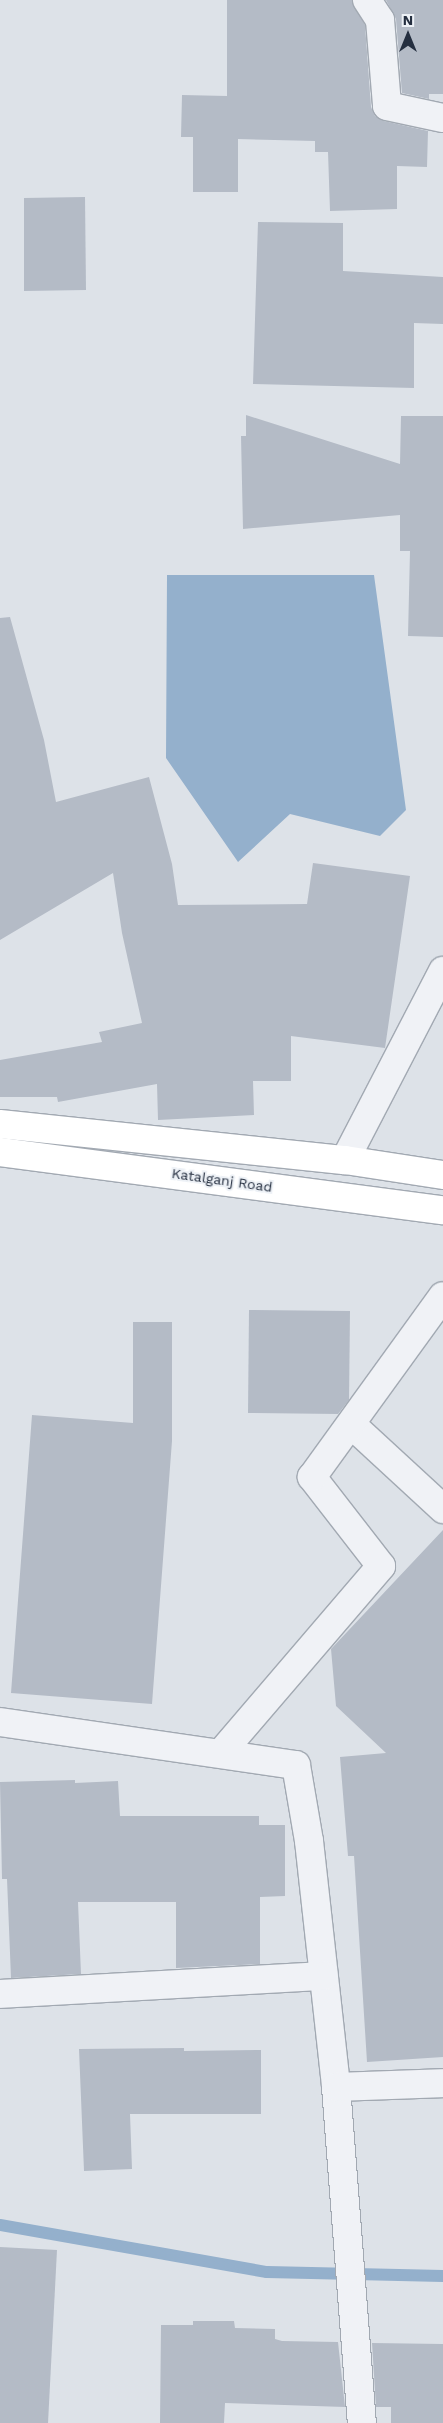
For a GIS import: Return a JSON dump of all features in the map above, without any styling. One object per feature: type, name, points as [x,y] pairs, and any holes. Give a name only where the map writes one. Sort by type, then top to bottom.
[{"type":"main road","points":[[0,1124],[345,1160],[443,1175]]},
{"type":"main road","name":"Katalganj Road","points":[[0,1152],[443,1210]]},
{"type":"street","points":[[367,0],[380,20],[387,106],[443,118]]},
{"type":"street","points":[[345,1160],[443,972]]},
{"type":"street","points":[[221,1753],[381,1566],[312,1477],[352,1425],[443,1296]]},
{"type":"street","points":[[352,1425],[443,1509]]},
{"type":"street","points":[[0,1722],[221,1753],[296,1766],[309,1841],[336,2087],[362,2423]]},
{"type":"street","points":[[0,1994],[324,1976]]},
{"type":"street","points":[[336,2087],[443,2084]]},
{"type":"water","points":[[167,575],[374,575],[406,810],[380,836],[290,814],[238,862],[166,758]]},
{"type":"building","points":[[227,0],[352,0],[365,25],[371,107],[375,116],[384,121],[428,131],[427,167],[397,166],[397,209],[330,211],[328,152],[315,152],[315,141],[238,139],[238,192],[193,192],[193,137],[181,137],[182,95],[227,96]]},
{"type":"building","points":[[386,0],[443,0],[443,94],[429,94],[429,99],[402,93],[396,19]]},
{"type":"building","points":[[85,197],[86,290],[24,291],[24,198]]},
{"type":"building","points":[[258,222],[343,223],[343,271],[443,277],[443,324],[414,323],[414,388],[253,384]]},
{"type":"building","points":[[246,415],[400,464],[401,416],[443,416],[443,637],[408,636],[410,551],[400,551],[400,515],[243,529],[241,436],[246,436]]},
{"type":"building","points":[[10,617],[44,740],[56,802],[149,777],[172,864],[178,905],[307,904],[313,863],[410,876],[385,1048],[291,1036],[291,1081],[253,1081],[254,1115],[158,1120],[157,1084],[58,1102],[57,1097],[0,1097],[0,1060],[102,1042],[99,1032],[142,1023],[122,933],[113,873],[0,940],[0,618]]},
{"type":"building","points":[[249,1310],[350,1311],[349,1400],[338,1414],[248,1413]]},
{"type":"building","points":[[133,1322],[172,1322],[172,1441],[152,1704],[11,1693],[32,1415],[133,1423]]},
{"type":"building","points":[[443,1530],[443,2057],[367,2062],[354,1856],[348,1856],[340,1757],[386,1753],[336,1706],[331,1649]]},
{"type":"building","points":[[75,1780],[75,1783],[118,1781],[120,1816],[259,1816],[259,1825],[285,1825],[285,1896],[260,1897],[260,1964],[176,1968],[176,1902],[78,1902],[81,1974],[11,1978],[7,1879],[2,1879],[0,1782]]},
{"type":"building","points":[[184,2048],[184,2051],[261,2050],[261,2114],[130,2114],[132,2169],[84,2171],[79,2049]]},
{"type":"building","points":[[0,2247],[57,2250],[48,2423],[0,2423]]},
{"type":"building","points":[[193,2321],[234,2321],[235,2328],[275,2329],[275,2339],[282,2341],[338,2342],[345,2407],[225,2403],[224,2423],[160,2423],[161,2325],[193,2325]]},
{"type":"building","points":[[372,2343],[443,2344],[443,2423],[391,2423],[391,2407],[376,2407]]},
{"type":"waterway","points":[[0,2225],[267,2272],[443,2276]]}]
